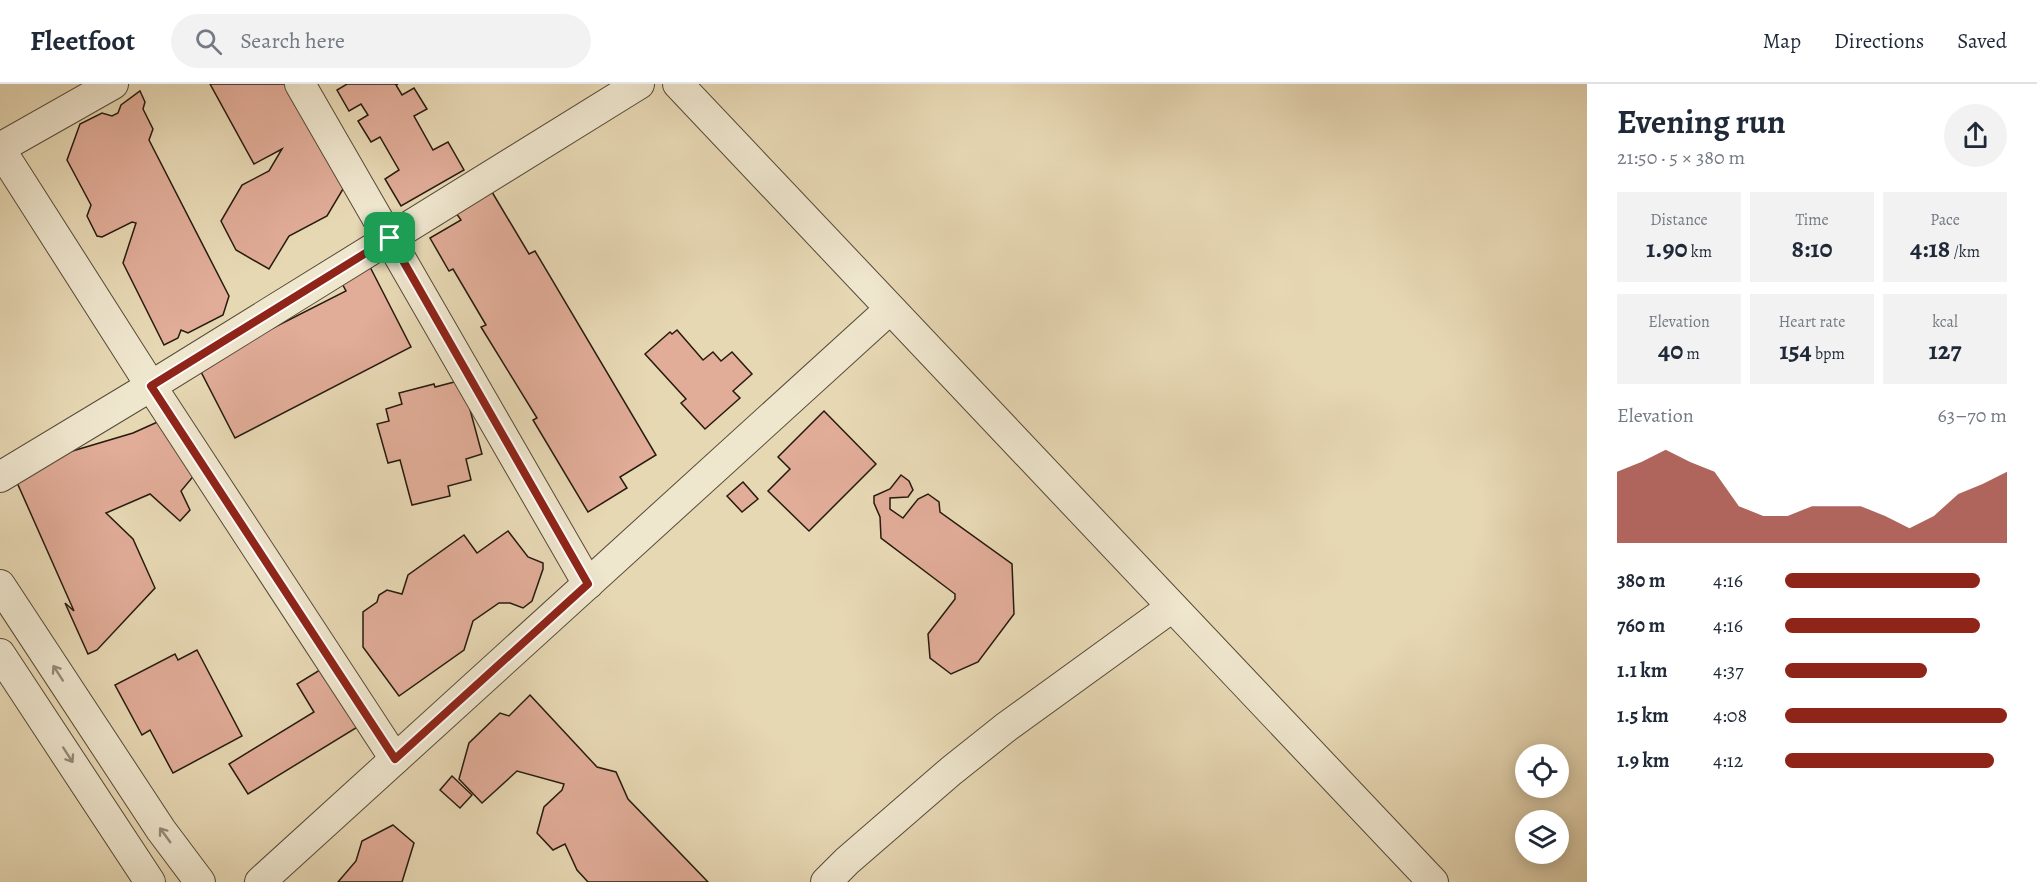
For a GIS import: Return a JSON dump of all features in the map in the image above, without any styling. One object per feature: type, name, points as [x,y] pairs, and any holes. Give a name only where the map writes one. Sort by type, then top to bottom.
[{"type":"street","points":[[113,84],[0,148],[151,386],[395,759]]},
{"type":"street","points":[[300,84],[588,584]]},
{"type":"street","points":[[0,477],[639,84]]},
{"type":"street","points":[[678,84],[1432,882]]},
{"type":"street","points":[[260,882],[890,309]]},
{"type":"street","points":[[0,585],[161,830],[200,882]]},
{"type":"street","points":[[826,882],[951,771],[1005,728],[1172,607]]},
{"type":"street","points":[[0,654],[150,882]]},
{"type":"building","points":[[210,84],[291,84],[346,184],[327,216],[289,236],[269,269],[236,250],[221,221],[242,185],[269,171],[282,149],[254,164]]},
{"type":"building","points":[[347,84],[398,84],[396,85],[402,95],[414,88],[427,109],[414,116],[433,150],[448,142],[464,170],[401,206],[385,179],[399,170],[380,137],[371,142],[358,121],[368,115],[361,104],[349,111],[337,90]]},
{"type":"building","points":[[140,91],[145,102],[143,109],[153,129],[149,140],[229,296],[223,315],[188,333],[181,330],[178,338],[164,345],[123,263],[136,223],[132,222],[102,237],[97,236],[87,216],[91,205],[67,160],[80,124],[102,113],[112,116],[118,113],[121,105]]},
{"type":"building","points":[[492,192],[529,254],[535,251],[656,455],[620,477],[627,488],[588,512],[533,420],[537,418],[481,327],[486,325],[453,269],[449,271],[430,238],[461,220],[456,213]]},
{"type":"building","points":[[367,261],[411,347],[235,438],[198,366],[346,291],[338,276]]},
{"type":"building","points":[[677,330],[703,360],[713,352],[721,361],[732,352],[752,374],[733,391],[740,398],[705,429],[681,403],[686,399],[645,354],[670,332],[672,334]]},
{"type":"building","points":[[462,380],[482,454],[466,459],[471,480],[448,486],[450,496],[412,505],[400,460],[388,463],[377,424],[389,421],[386,409],[402,404],[399,393]]},
{"type":"building","points":[[824,411],[876,464],[809,531],[768,491],[790,469],[778,457]]},
{"type":"building","points":[[162,420],[201,467],[181,491],[190,510],[180,521],[150,494],[106,513],[133,539],[155,588],[97,650],[88,654],[65,603],[74,611],[15,478],[59,455],[133,433]]},
{"type":"building","points":[[901,475],[909,481],[913,490],[908,497],[890,498],[890,509],[903,518],[918,499],[928,494],[939,502],[940,512],[1012,564],[1014,614],[978,662],[951,674],[930,658],[928,634],[955,599],[955,594],[881,538],[880,517],[874,503],[874,496],[890,489]]},
{"type":"building","points":[[743,482],[758,499],[742,512],[727,496]]},
{"type":"building","points":[[508,531],[528,557],[543,563],[532,601],[523,608],[510,603],[499,603],[473,621],[464,650],[399,696],[363,647],[363,612],[377,602],[379,595],[387,590],[402,594],[408,575],[464,535],[477,553]]},
{"type":"building","points":[[197,650],[242,736],[173,773],[150,730],[142,735],[115,685],[175,654],[178,660]]},
{"type":"building","points":[[328,665],[364,723],[248,794],[229,764],[314,712],[297,684]]},
{"type":"building","points":[[530,695],[597,767],[616,772],[628,799],[708,882],[588,882],[577,870],[565,844],[553,850],[537,833],[544,807],[562,790],[564,784],[517,771],[482,803],[459,779],[469,743],[500,713],[509,716]]},
{"type":"building","points":[[452,776],[472,795],[460,808],[440,790]]},
{"type":"building","points":[[393,825],[414,843],[402,882],[338,882],[356,861],[362,841]]},
{"type":"route","points":[[390,238],[588,584],[395,759],[151,386],[390,238]]}]
